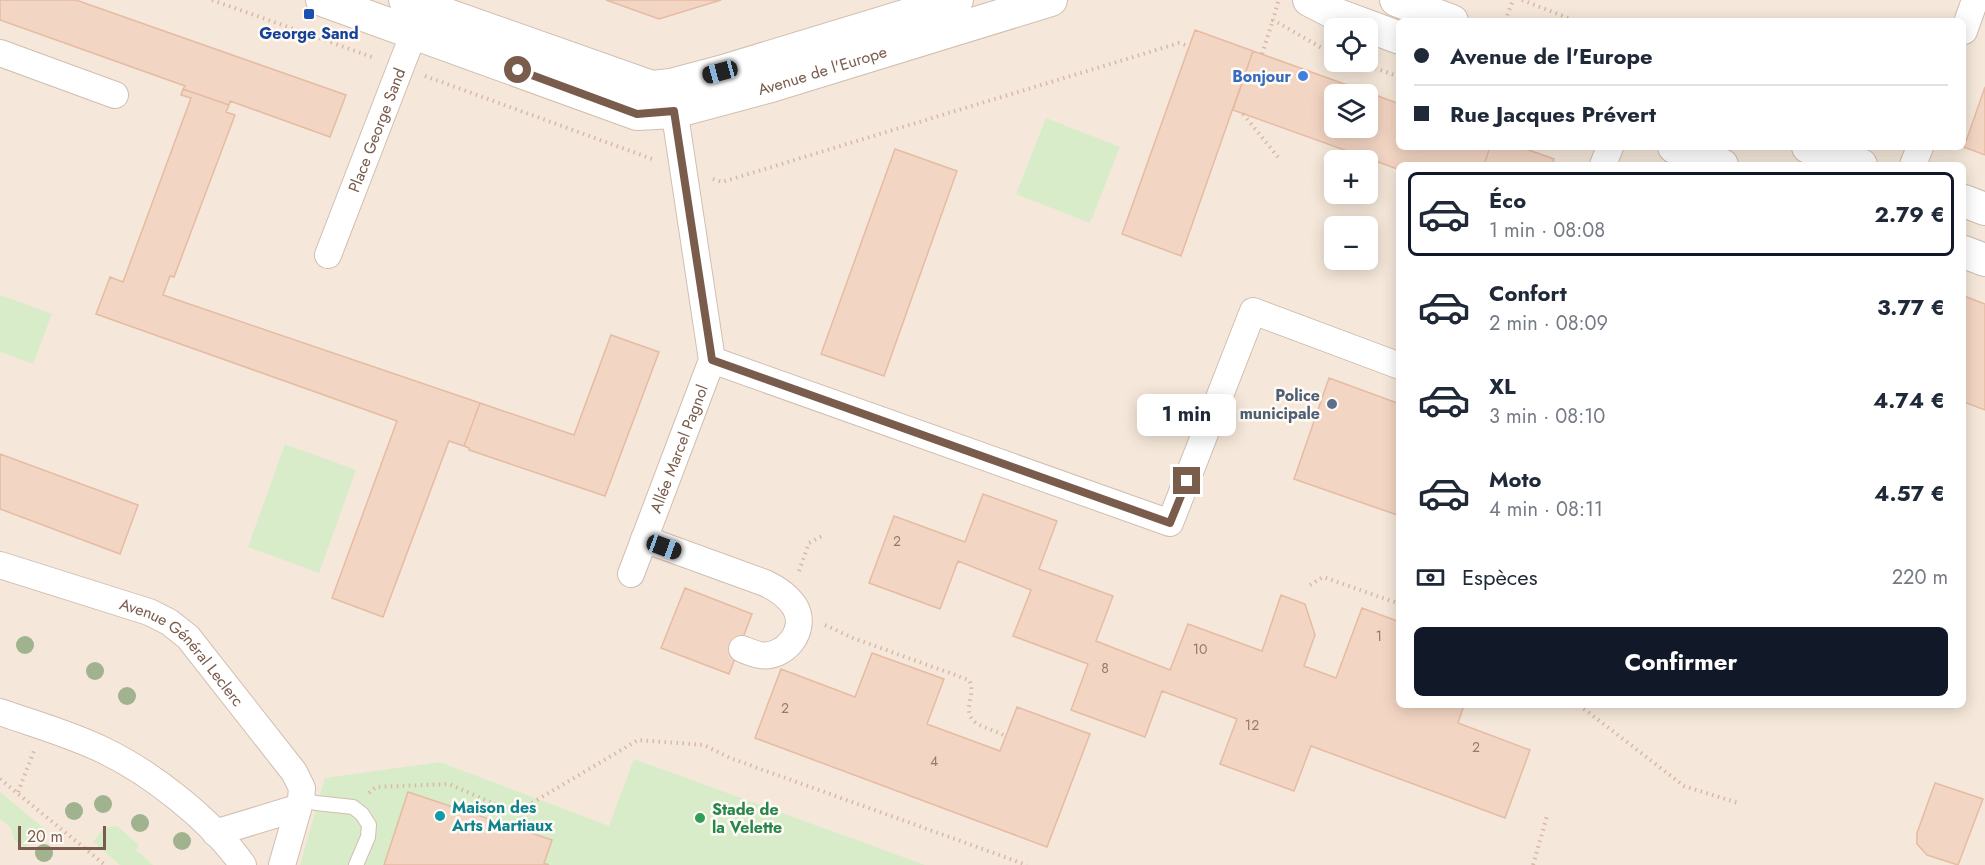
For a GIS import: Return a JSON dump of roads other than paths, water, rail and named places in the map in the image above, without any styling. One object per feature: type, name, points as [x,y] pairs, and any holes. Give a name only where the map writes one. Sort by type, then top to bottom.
[{"type":"street","name":"Avenue de l'Europe","points":[[322,0],[417,10],[637,114],[673,98],[720,72],[957,0]]},
{"type":"street","name":"Avenue de l'Europe","points":[[673,98],[771,86],[1051,0]]},
{"type":"street","points":[[1310,0],[1338,15],[1396,37]]},
{"type":"street","points":[[1396,0],[1443,15]]},
{"type":"street","points":[[1966,25],[1975,0]]},
{"type":"street","name":"Place George Sand","points":[[328,255],[417,10]]},
{"type":"street","points":[[0,53],[115,95]]},
{"type":"street","points":[[673,98],[712,360],[1170,523],[1253,311],[1396,365]]},
{"type":"street","points":[[1817,150],[1852,162]]},
{"type":"street","points":[[1678,152],[1712,162]]},
{"type":"street","points":[[1966,202],[1985,209]]},
{"type":"street","points":[[1966,253],[1985,260]]},
{"type":"street","name":"Allée Marcel Pagnol","points":[[631,574],[712,360]]},
{"type":"street","points":[[644,539],[774,587],[788,598],[797,614],[797,629],[794,637],[784,649],[777,654],[760,655],[742,649]]},
{"type":"street","name":"Avenue Général Leclerc","points":[[0,565],[149,612],[169,622],[188,637],[294,772],[302,788],[299,803]]},
{"type":"street","points":[[0,712],[103,750],[175,795],[215,833],[243,865]]},
{"type":"street","points":[[215,833],[299,803]]},
{"type":"street","points":[[282,865],[299,803]]},
{"type":"lane","points":[[299,803],[353,807],[362,814],[369,825],[368,837],[356,865]]},
{"type":"place","name":"George Sand","points":[[309,14]]},
{"type":"place","name":"Bonjour","points":[[1303,76]]},
{"type":"place","name":"Police municipale","points":[[1332,404]]},
{"type":"place","name":"Maison des Arts Martiaux","points":[[440,816]]},
{"type":"place","name":"Stade de la Velette","points":[[700,818]]}]
